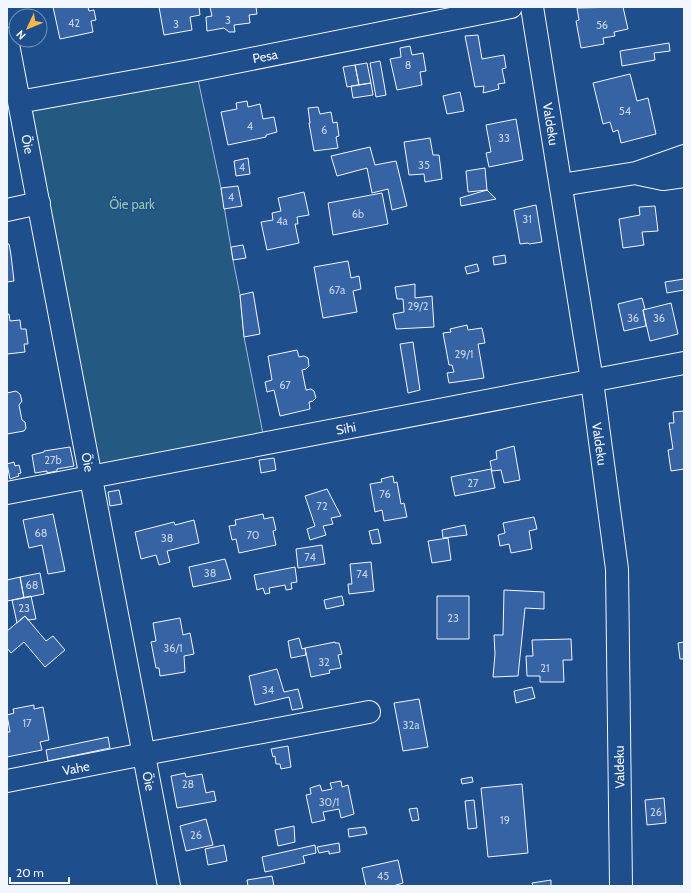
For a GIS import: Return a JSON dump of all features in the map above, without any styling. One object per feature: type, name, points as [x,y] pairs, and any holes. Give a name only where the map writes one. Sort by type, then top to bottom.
[{"type":"street","name":"Pesa","points":[[19,102],[196,70],[511,7]]},
{"type":"street","name":"Valdeku","points":[[532,7],[592,381],[617,569],[621,886]]},
{"type":"street","name":"Õie","points":[[7,39],[169,886]]},
{"type":"street","points":[[561,184],[636,173],[684,156]]},
{"type":"street","points":[[636,173],[663,179],[684,176]]},
{"type":"street","points":[[7,210],[39,203]]},
{"type":"street","name":"Sihi","points":[[7,494],[684,363]]},
{"type":"street","name":"Vahe","points":[[7,782],[144,754],[369,712]]},
{"type":"green space","name":"Õie park","points":[[196,70],[221,188],[240,295],[244,337],[265,444],[91,477],[19,102]]},
{"type":"building","points":[[53,7],[88,7],[89,11],[94,10],[96,20],[91,21],[93,32],[60,39]]},
{"type":"building","points":[[159,7],[199,7],[200,15],[190,17],[192,30],[164,35]]},
{"type":"building","points":[[210,7],[256,7],[257,14],[249,15],[250,23],[234,25],[235,32],[229,32],[224,28],[207,31],[206,17],[212,16]]},
{"type":"building","points":[[623,7],[628,29],[614,32],[615,36],[603,38],[604,44],[581,48],[576,21],[579,20],[577,8]]},
{"type":"building","points":[[478,35],[482,59],[504,55],[506,68],[502,69],[505,83],[498,84],[499,89],[483,93],[484,86],[475,87],[465,36]]},
{"type":"building","points":[[669,43],[670,51],[654,53],[655,60],[622,66],[620,51]]},
{"type":"building","points":[[410,46],[412,55],[423,53],[426,71],[420,72],[422,85],[397,90],[390,59],[401,57],[400,48]]},
{"type":"building","points":[[380,61],[386,95],[376,97],[370,63]]},
{"type":"building","points":[[367,63],[371,83],[359,85],[355,65]]},
{"type":"building","points":[[355,65],[359,85],[347,87],[343,67]]},
{"type":"building","points":[[630,74],[637,101],[648,98],[656,134],[621,143],[618,130],[613,132],[610,122],[603,124],[593,83]]},
{"type":"building","points":[[371,83],[373,95],[353,98],[351,86]]},
{"type":"building","points":[[460,92],[464,111],[447,114],[443,96]]},
{"type":"building","points":[[247,101],[248,107],[260,104],[263,119],[274,117],[277,132],[266,135],[266,137],[228,145],[221,112],[237,109],[236,103]]},
{"type":"building","points":[[318,107],[320,114],[331,112],[333,123],[337,122],[339,136],[336,137],[338,148],[314,151],[308,108]]},
{"type":"building","points":[[516,119],[523,160],[489,167],[486,153],[491,152],[486,125]]},
{"type":"building","points":[[430,138],[433,155],[439,155],[442,179],[425,182],[424,174],[409,175],[404,142]]},
{"type":"building","points":[[370,147],[375,165],[396,161],[407,206],[392,210],[388,189],[372,193],[367,168],[337,176],[331,156]]},
{"type":"building","points":[[248,158],[250,174],[236,176],[234,161]]},
{"type":"building","points":[[485,168],[487,190],[468,192],[466,171]]},
{"type":"building","points":[[238,186],[242,206],[224,209],[221,188]]},
{"type":"building","points":[[487,190],[496,199],[461,206],[460,198]]},
{"type":"building","points":[[304,192],[309,215],[297,217],[298,224],[295,224],[299,243],[267,250],[261,222],[273,220],[272,213],[281,211],[278,198]]},
{"type":"building","points":[[382,193],[388,224],[333,235],[328,203]]},
{"type":"building","points":[[536,205],[542,242],[520,244],[514,210]]},
{"type":"building","points":[[655,206],[658,231],[642,232],[644,245],[623,248],[619,219],[640,215],[639,207]]},
{"type":"building","points":[[7,244],[9,244],[14,281],[7,282]]},
{"type":"building","points":[[243,245],[246,258],[233,260],[231,247]]},
{"type":"building","points":[[505,255],[506,263],[494,265],[493,257]]},
{"type":"building","points":[[348,261],[351,278],[359,276],[361,289],[353,291],[357,312],[323,318],[314,267]]},
{"type":"building","points":[[477,264],[479,271],[467,274],[465,267]]},
{"type":"building","points":[[684,279],[684,290],[667,293],[665,282]]},
{"type":"building","points":[[415,284],[415,298],[432,296],[434,327],[396,329],[393,314],[404,312],[403,299],[397,299],[395,287]]},
{"type":"building","points":[[253,292],[260,334],[244,337],[240,295]]},
{"type":"building","points":[[642,298],[645,309],[643,310],[646,326],[624,331],[618,304]]},
{"type":"building","points":[[671,303],[678,334],[650,341],[643,310]]},
{"type":"building","points":[[7,314],[9,314],[10,321],[20,320],[21,329],[26,329],[28,344],[24,344],[25,352],[7,354]]},
{"type":"building","points":[[467,325],[468,330],[482,328],[485,343],[478,344],[484,378],[449,383],[447,373],[454,372],[452,365],[449,365],[443,333],[451,332],[450,329]]},
{"type":"building","points":[[413,342],[420,390],[408,393],[400,344]]},
{"type":"building","points":[[297,350],[299,357],[304,356],[308,358],[309,366],[302,370],[306,390],[311,389],[314,391],[316,398],[309,402],[310,409],[280,416],[274,390],[267,392],[265,382],[272,380],[268,356]]},
{"type":"building","points":[[16,391],[20,394],[22,401],[19,405],[22,420],[25,422],[26,428],[24,431],[7,434],[7,393]]},
{"type":"building","points":[[684,411],[684,469],[671,471],[668,450],[673,449],[669,423],[674,423],[673,412]]},
{"type":"building","points":[[514,446],[520,480],[504,483],[501,470],[492,471],[490,461],[497,459],[496,451]]},
{"type":"building","points":[[70,447],[74,466],[57,469],[57,471],[47,473],[47,471],[35,473],[32,455],[44,451]]},
{"type":"building","points":[[274,458],[276,470],[261,473],[259,460]]},
{"type":"building","points":[[14,462],[15,466],[19,465],[21,473],[18,474],[19,476],[10,479],[7,464]]},
{"type":"building","points":[[491,469],[495,488],[455,496],[451,477]]},
{"type":"building","points":[[393,476],[394,483],[397,482],[401,504],[404,503],[407,517],[384,521],[382,510],[375,512],[370,484],[382,482],[381,479]]},
{"type":"building","points":[[327,489],[341,516],[331,518],[333,524],[323,526],[326,535],[310,540],[307,529],[315,526],[305,496]]},
{"type":"building","points":[[119,490],[122,504],[110,506],[108,492]]},
{"type":"building","points":[[53,514],[65,571],[48,574],[42,545],[29,548],[23,520]]},
{"type":"building","points":[[263,514],[264,519],[273,517],[276,530],[273,531],[276,545],[239,553],[236,539],[232,540],[229,526],[236,525],[235,520]]},
{"type":"building","points":[[534,517],[537,529],[529,531],[532,549],[511,553],[509,544],[500,546],[498,535],[505,533],[503,523]]},
{"type":"building","points":[[194,520],[199,543],[167,551],[170,562],[159,565],[156,555],[141,559],[135,532],[174,522],[175,525]]},
{"type":"building","points":[[465,525],[467,535],[443,538],[442,530]]},
{"type":"building","points":[[378,529],[381,543],[372,544],[369,531]]},
{"type":"building","points":[[448,538],[451,560],[432,563],[428,541]]},
{"type":"building","points":[[322,545],[325,564],[298,568],[296,549]]},
{"type":"building","points":[[225,559],[231,579],[193,587],[189,567]]},
{"type":"building","points":[[371,562],[374,591],[349,594],[348,584],[352,584],[350,564]]},
{"type":"building","points":[[295,567],[297,582],[291,583],[292,589],[286,590],[285,585],[269,588],[270,593],[265,594],[263,588],[257,590],[254,575]]},
{"type":"building","points":[[40,573],[44,594],[24,598],[20,577]]},
{"type":"building","points":[[20,577],[24,598],[7,601],[7,580]]},
{"type":"building","points":[[504,590],[544,592],[544,609],[525,608],[518,676],[493,677],[495,654],[494,635],[503,635]]},
{"type":"building","points":[[31,596],[36,619],[28,620],[25,616],[17,623],[12,600]]},
{"type":"building","points":[[342,596],[344,605],[326,609],[324,600]]},
{"type":"building","points":[[437,596],[469,596],[469,639],[437,639]]},
{"type":"building","points":[[25,616],[46,641],[53,636],[65,650],[45,667],[24,642],[11,653],[7,648],[7,631]]},
{"type":"building","points":[[180,618],[183,635],[190,633],[194,654],[184,656],[185,672],[160,676],[159,668],[156,668],[151,642],[156,641],[153,623]]},
{"type":"building","points":[[299,638],[302,649],[305,648],[306,655],[291,658],[288,641]]},
{"type":"building","points":[[571,639],[572,660],[563,660],[564,682],[540,682],[540,676],[527,676],[526,656],[533,656],[532,640]]},
{"type":"building","points":[[335,642],[339,643],[342,654],[338,655],[341,668],[329,670],[330,673],[311,677],[305,648]]},
{"type":"building","points":[[684,642],[684,659],[680,659],[678,643]]},
{"type":"building","points":[[277,669],[284,692],[298,689],[303,708],[292,710],[289,697],[255,705],[249,676]]},
{"type":"building","points":[[532,687],[535,698],[516,703],[514,691]]},
{"type":"building","points":[[419,699],[428,747],[403,751],[394,703]]},
{"type":"building","points":[[34,705],[34,709],[43,707],[49,740],[40,742],[42,750],[7,757],[7,732],[10,732],[7,715],[14,713],[13,709]]},
{"type":"building","points":[[108,737],[110,748],[48,761],[46,750]]},
{"type":"building","points":[[288,746],[291,767],[281,769],[280,764],[276,764],[275,756],[273,757],[271,749]]},
{"type":"building","points":[[185,773],[186,777],[202,774],[206,793],[214,791],[216,801],[177,808],[171,776]]},
{"type":"building","points":[[472,777],[473,782],[462,784],[461,779]]},
{"type":"building","points":[[341,781],[342,787],[348,785],[354,814],[341,818],[339,809],[323,812],[325,820],[312,823],[306,795],[311,794],[310,788],[320,785],[322,791],[332,789],[330,783]]},
{"type":"building","points":[[522,784],[528,853],[488,857],[481,788]]},
{"type":"building","points":[[664,798],[666,823],[647,825],[645,800]]},
{"type":"building","points":[[474,800],[477,828],[468,829],[465,801]]},
{"type":"building","points":[[417,808],[419,820],[412,821],[409,809]]},
{"type":"building","points":[[206,819],[213,845],[186,851],[180,826]]},
{"type":"building","points":[[294,826],[295,842],[278,846],[275,830]]},
{"type":"building","points":[[365,827],[367,834],[349,837],[348,829]]},
{"type":"building","points":[[339,843],[340,852],[329,854],[329,851],[319,853],[317,847]]},
{"type":"building","points":[[224,845],[227,861],[208,865],[205,849]]},
{"type":"building","points":[[315,845],[316,853],[303,856],[305,863],[265,872],[262,857]]},
{"type":"building","points":[[398,860],[403,883],[393,886],[366,886],[362,868]]},
{"type":"building","points":[[272,876],[274,886],[248,886],[247,880]]},
{"type":"building","points":[[551,880],[551,886],[533,886],[532,883]]}]
